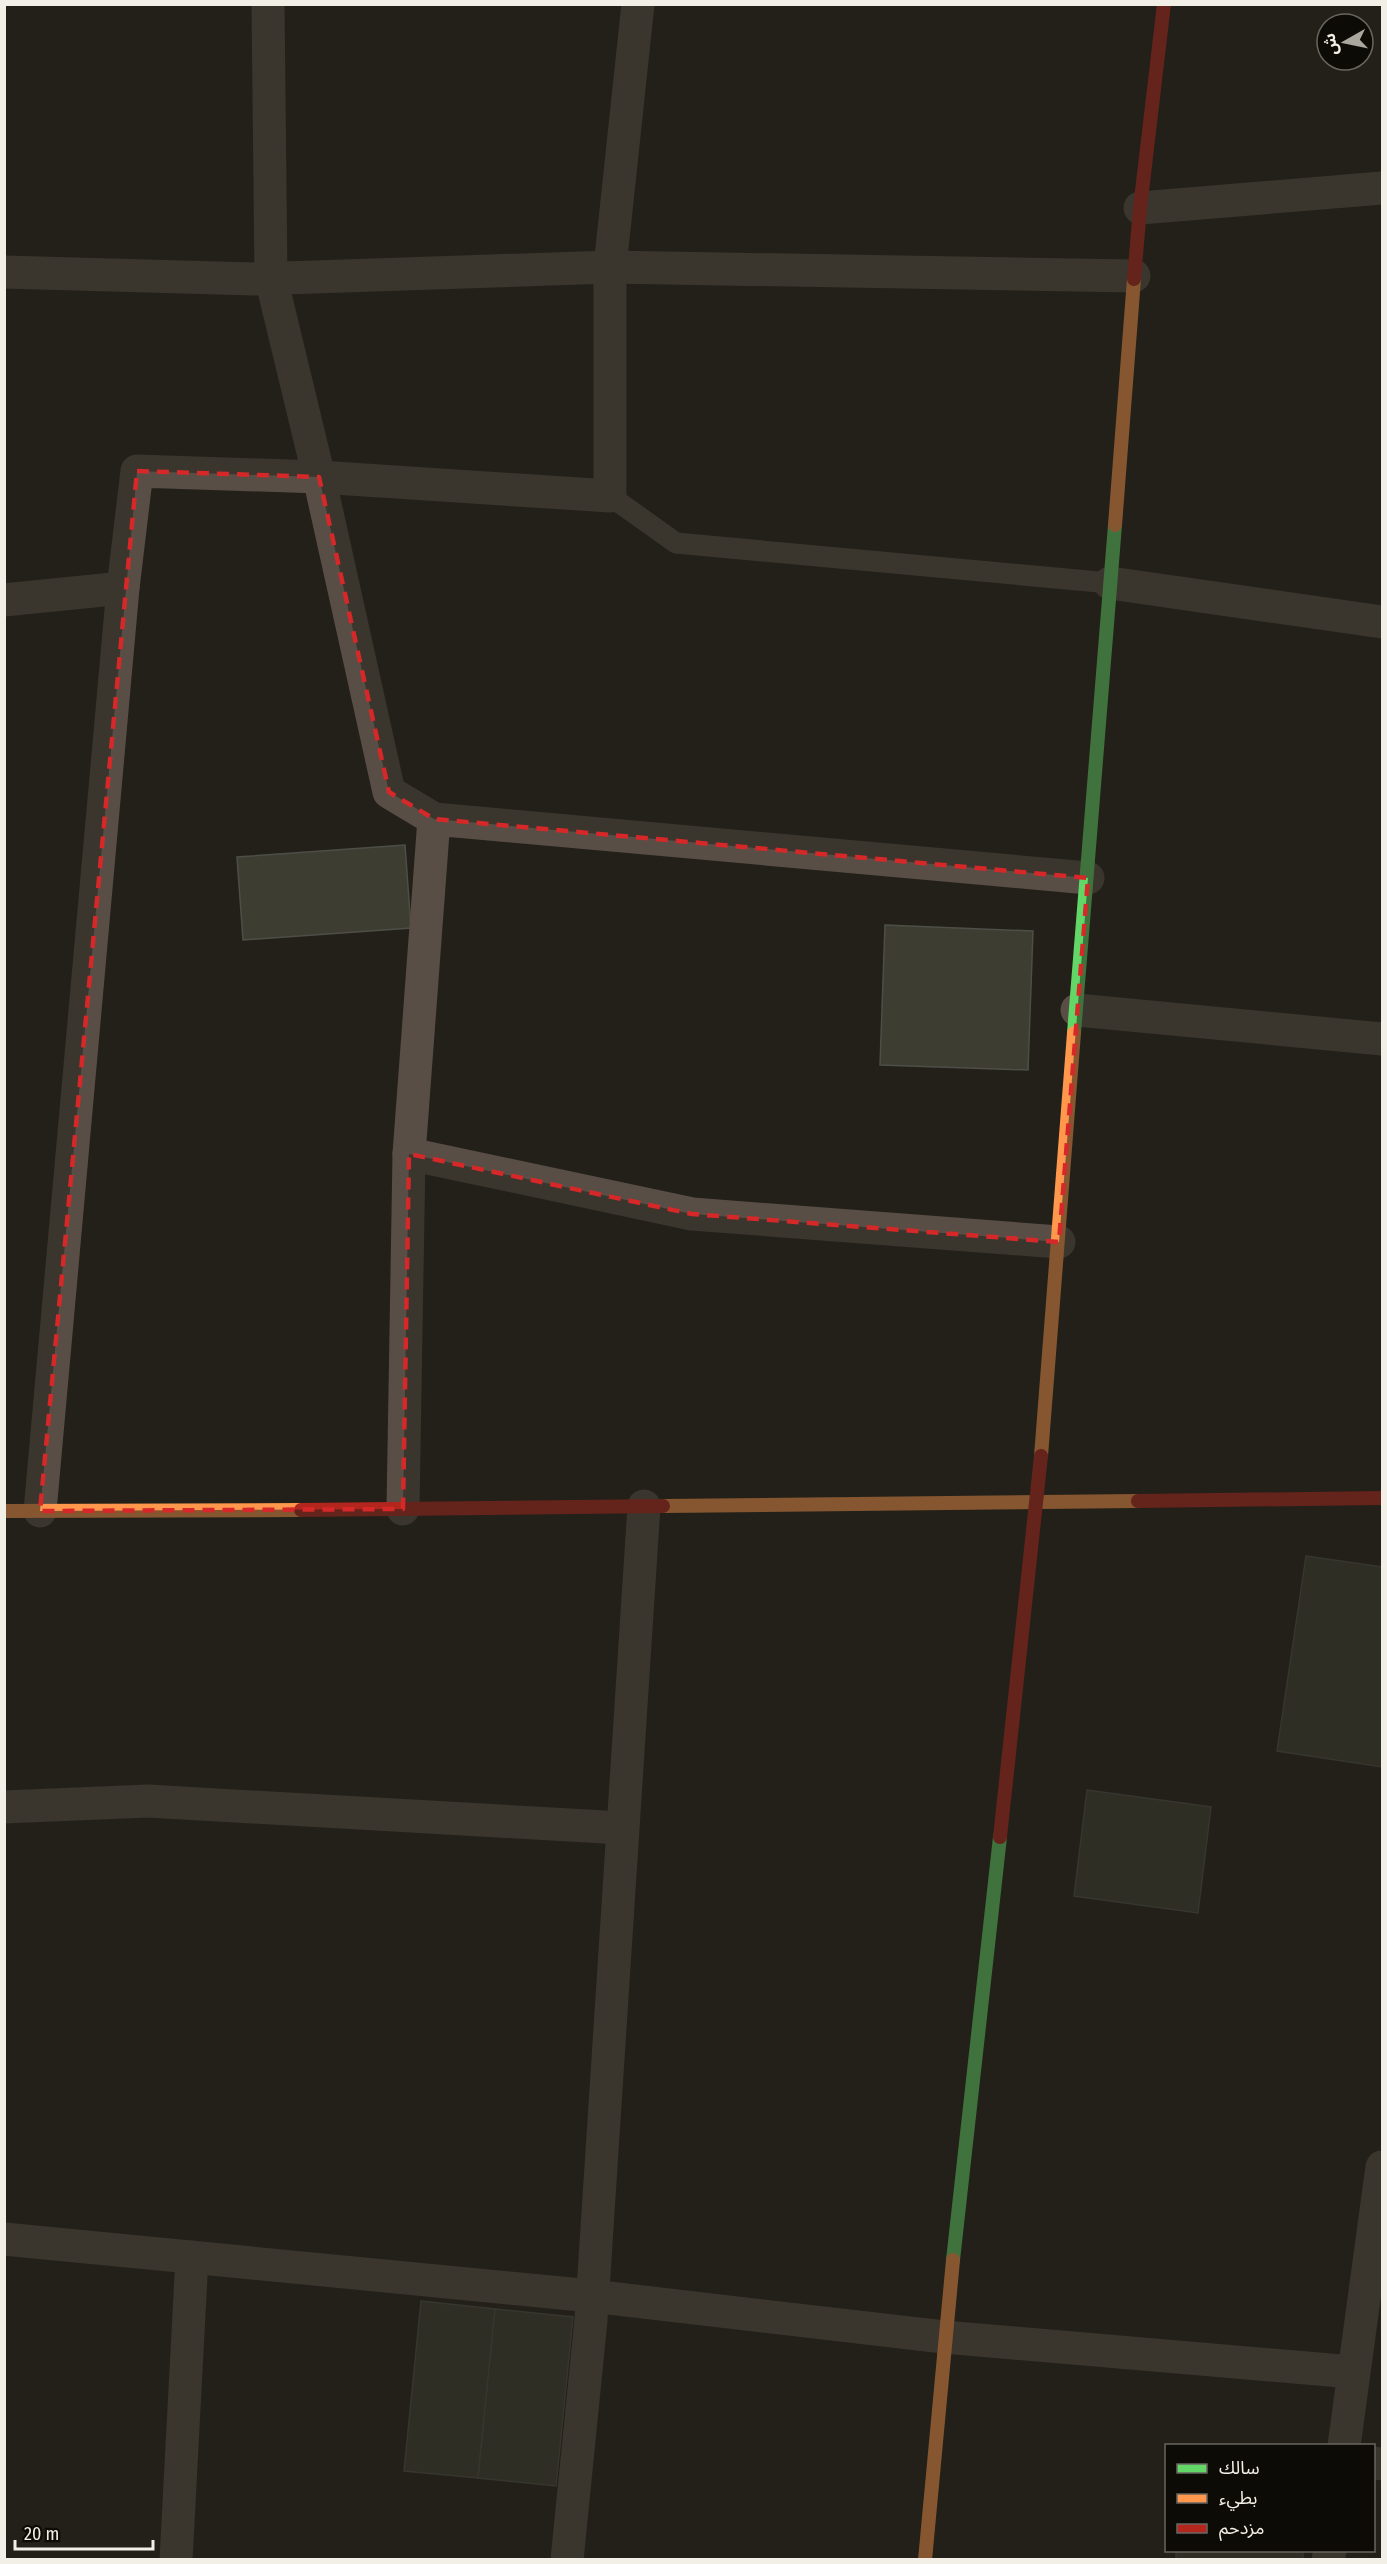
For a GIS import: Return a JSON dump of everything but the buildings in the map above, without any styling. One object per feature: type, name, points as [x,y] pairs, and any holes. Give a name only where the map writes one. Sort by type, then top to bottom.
[{"type":"street","points":[[268,4],[271,278],[319,477],[389,792],[434,819],[1088,878]]},
{"type":"street","points":[[40,1511],[123,588],[137,471],[319,477],[610,495],[610,267],[638,4]]},
{"type":"street","points":[[925,2559],[944,2337],[1037,1502],[1134,276],[1164,4]]},
{"type":"street","points":[[1140,208],[1383,188]]},
{"type":"street","points":[[4,272],[271,278],[610,267],[1134,276]]},
{"type":"street","points":[[1110,583],[1383,622]]},
{"type":"street","points":[[4,600],[123,588]]},
{"type":"street","points":[[404,1509],[409,1154],[434,819]]},
{"type":"street","points":[[1077,1010],[1383,1039]]},
{"type":"street","points":[[409,1154],[692,1214],[1059,1242]]},
{"type":"street","points":[[4,1511],[1383,1498]]},
{"type":"street","points":[[567,2559],[592,2296],[644,1506]]},
{"type":"street","points":[[4,1807],[148,1802],[622,1828]]},
{"type":"street","points":[[1344,2444],[1383,2167]]},
{"type":"street","points":[[4,2239],[592,2296],[944,2337],[1353,2372]]},
{"type":"street","points":[[176,2559],[192,2257]]},
{"type":"lane","points":[[610,495],[676,543],[1110,583]]},
{"type":"highlighted area","points":[[137,471],[319,477],[389,792],[434,819],[1088,878],[1059,1242],[692,1214],[409,1154],[403,1509],[40,1511]]},
{"type":"traffic: fast","points":[[1074,1033],[1115,525]]},
{"type":"traffic: fast","points":[[953,2260],[1000,1837]]},
{"type":"traffic: slow","points":[[1115,525],[1134,279]]},
{"type":"traffic: slow","points":[[1041,1456],[1074,1033]]},
{"type":"traffic: slow","points":[[663,1506],[1138,1501]]},
{"type":"traffic: slow","points":[[4,1511],[301,1510]]},
{"type":"traffic: slow","points":[[925,2560],[953,2260]]},
{"type":"traffic: jam","points":[[1134,279],[1164,4]]},
{"type":"traffic: jam","points":[[1000,1837],[1041,1456]]},
{"type":"traffic: jam","points":[[1138,1501],[1382,1498]]},
{"type":"traffic: jam","points":[[301,1510],[663,1506]]}]
